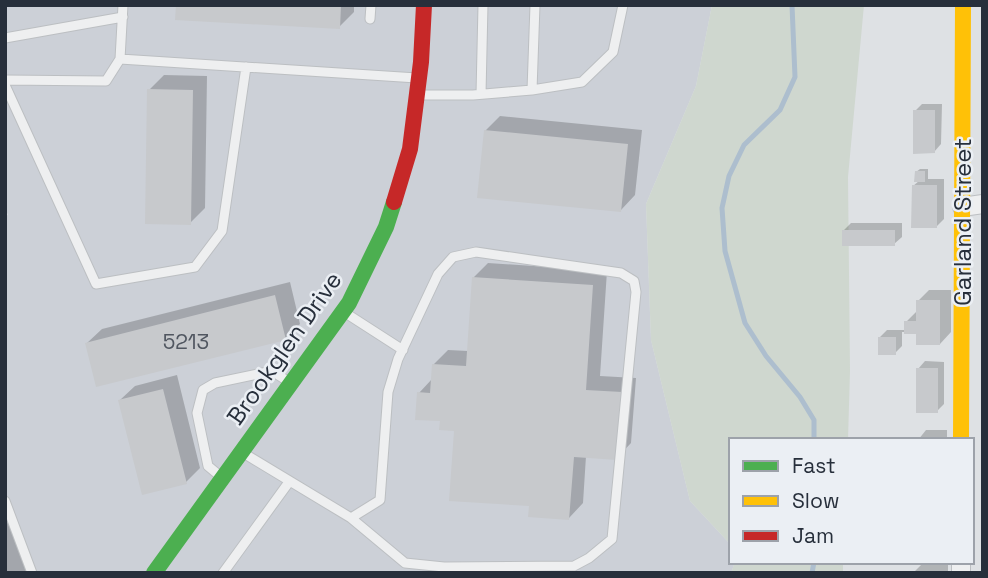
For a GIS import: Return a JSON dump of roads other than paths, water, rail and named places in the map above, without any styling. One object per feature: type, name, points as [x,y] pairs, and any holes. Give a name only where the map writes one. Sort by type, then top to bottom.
[{"type":"street","name":"Brookglen Drive","points":[[154,573],[343,312],[386,227],[410,149],[424,5]]},
{"type":"street","name":"Garland Street","points":[[961,438],[963,5]]},
{"type":"street","points":[[962,208],[983,204]]},
{"type":"lane","points":[[5,80],[106,81],[120,59],[124,5]]},
{"type":"lane","points":[[370,19],[371,5]]},
{"type":"lane","points":[[481,94],[483,5]]},
{"type":"lane","points":[[532,90],[535,5]]},
{"type":"lane","points":[[120,59],[246,67],[418,87],[456,96],[532,90],[582,82],[613,52],[623,5]]},
{"type":"lane","points":[[5,38],[123,18]]},
{"type":"lane","points":[[5,85],[96,284],[195,267],[222,231],[246,67]]},
{"type":"lane","points":[[240,451],[351,518],[405,563],[444,567],[574,566],[589,558],[612,539],[636,292],[634,281],[621,273],[476,252],[453,257],[438,274],[402,350],[388,392],[380,500],[351,518]]},
{"type":"lane","points":[[343,312],[402,350]]},
{"type":"lane","points":[[222,477],[208,466],[197,413],[203,390],[215,383],[272,372],[290,383]]},
{"type":"lane","points":[[223,573],[289,482]]},
{"type":"lane","points":[[5,501],[32,573]]},
{"type":"waterway","points":[[792,5],[795,77],[780,110],[744,145],[729,176],[722,208],[725,251],[745,323],[814,420],[814,438]]},
{"type":"waterway","points":[[812,573],[814,564]]}]
